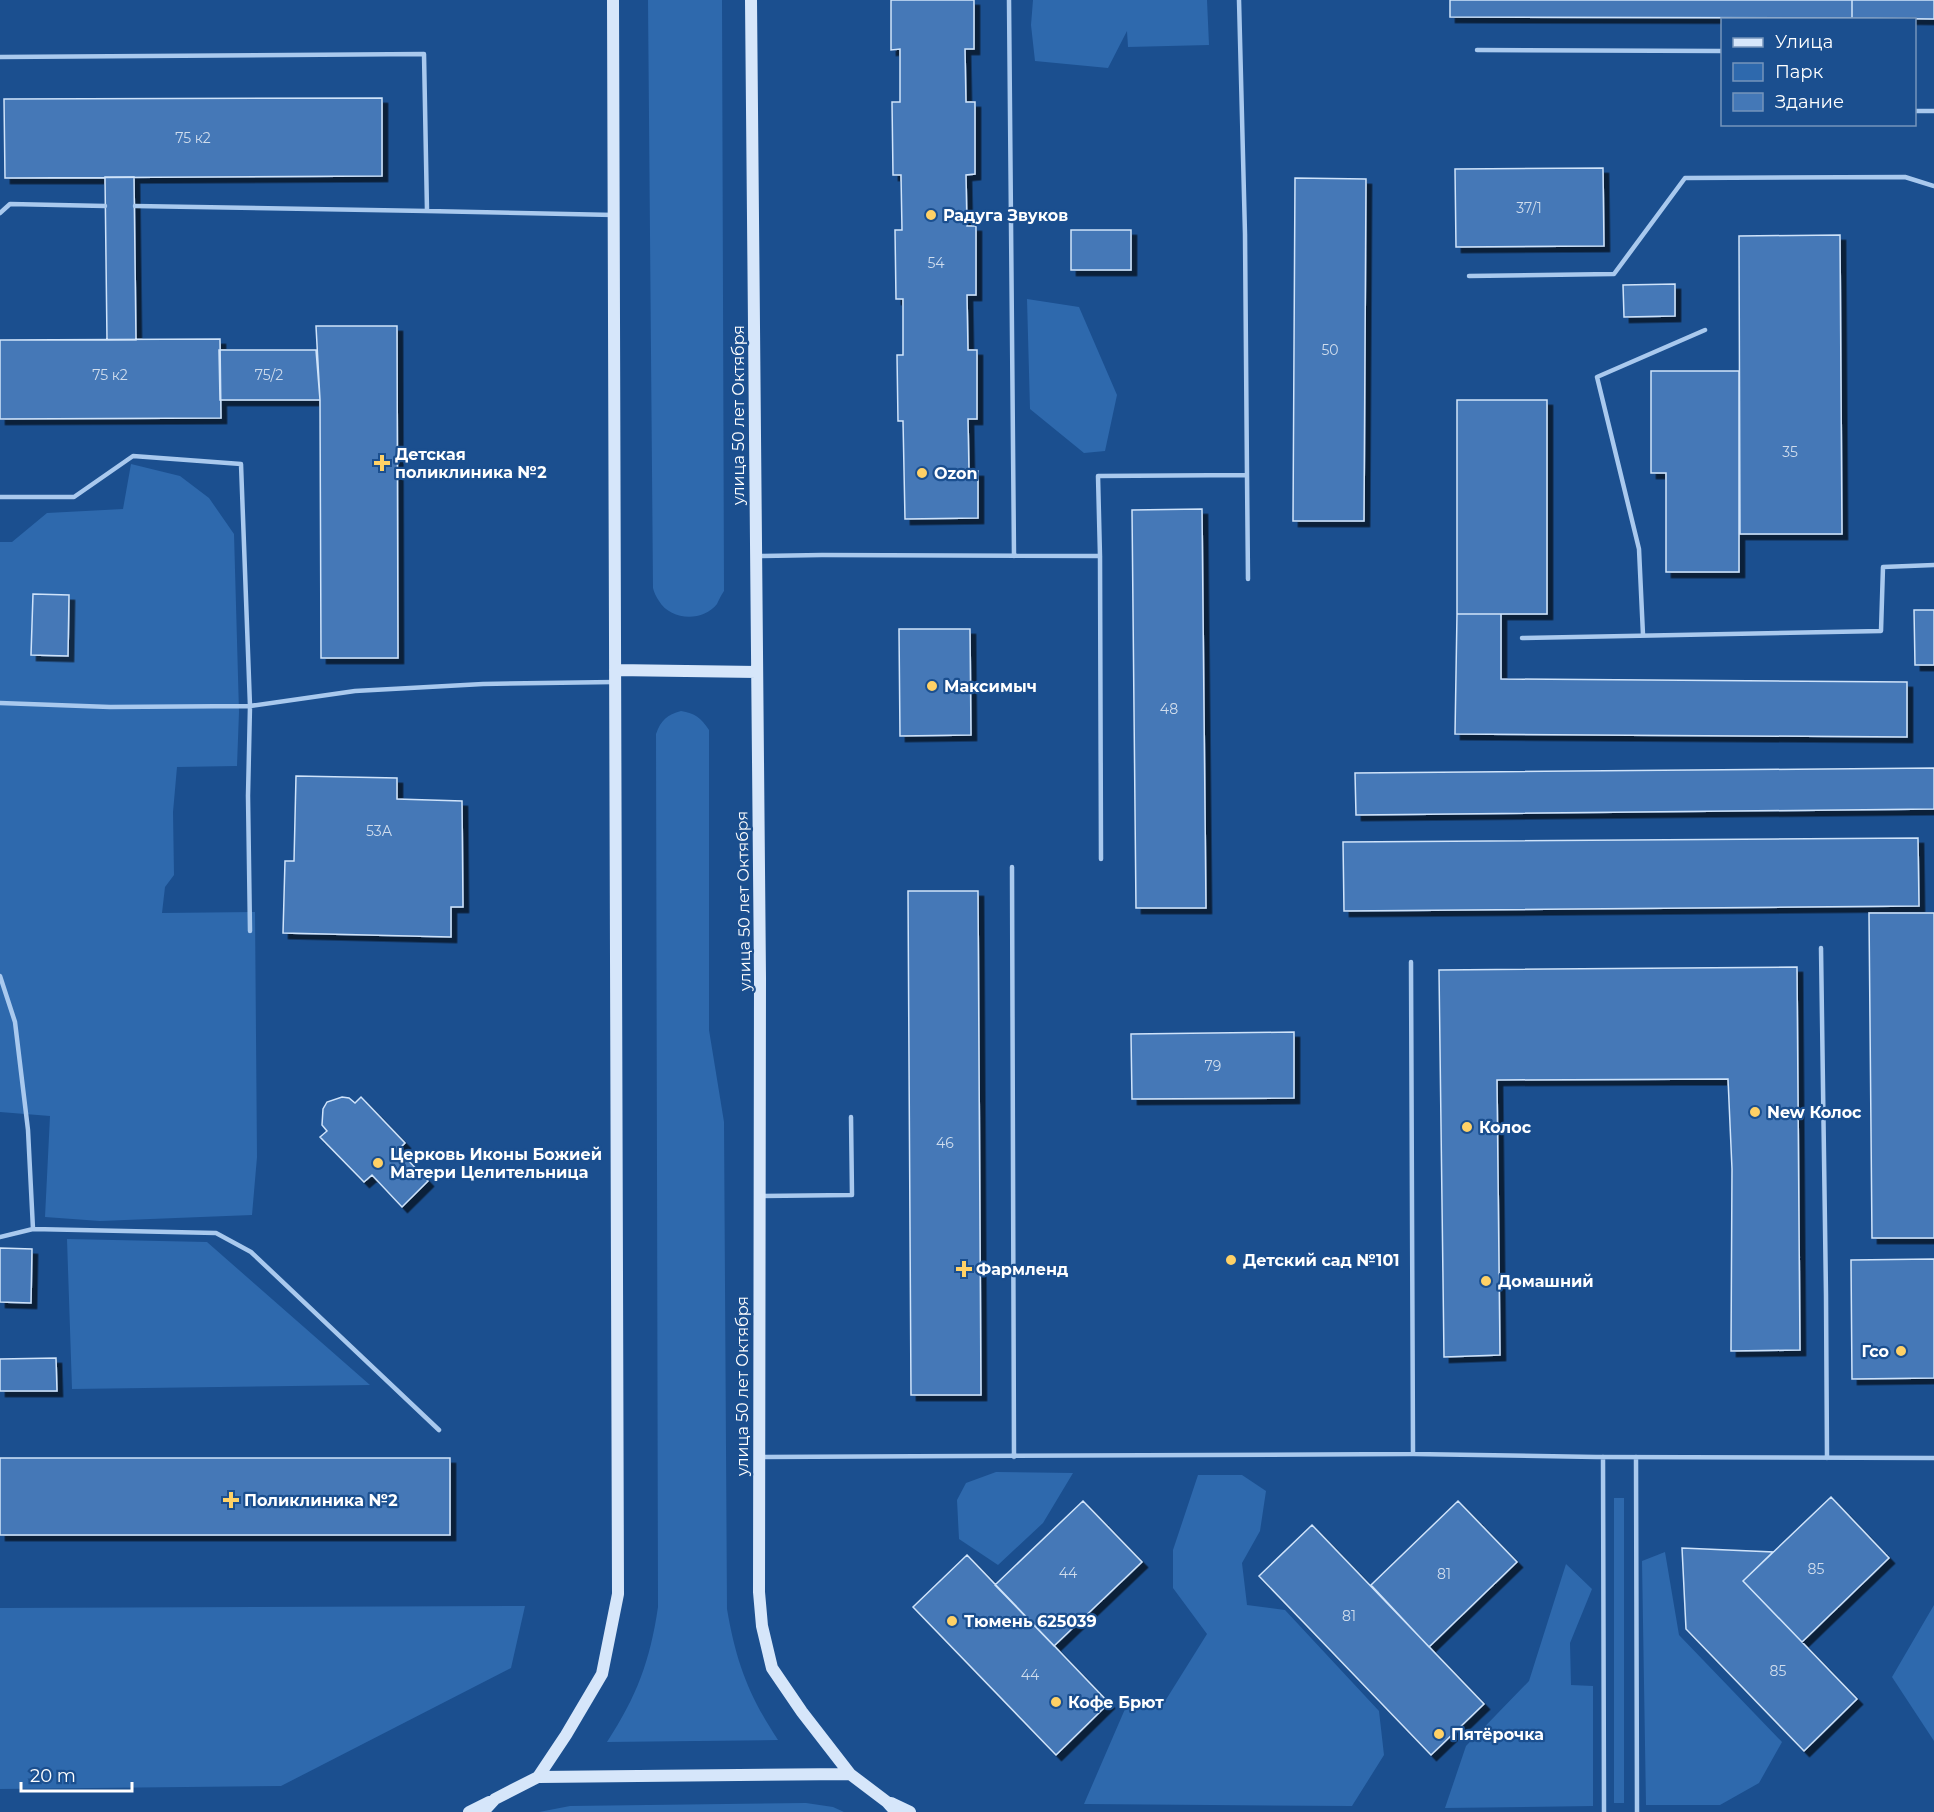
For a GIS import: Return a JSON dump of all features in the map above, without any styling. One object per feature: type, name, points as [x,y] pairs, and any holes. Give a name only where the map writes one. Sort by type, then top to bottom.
[{"type":"main road","points":[[538,1777],[566,1736],[602,1674],[618,1593],[613,0]]},
{"type":"main road","name":"улица 50 лет Октября","points":[[751,0],[760,978],[759,1592],[762,1626],[772,1668],[802,1712],[850,1774],[887,1802]]},
{"type":"main road","points":[[615,676],[757,672]]},
{"type":"main road","points":[[469,1812],[538,1777],[850,1774]]},
{"type":"main road","points":[[483,1812],[495,1799]]},
{"type":"main road","points":[[887,1802],[896,1812]]},
{"type":"main road","points":[[887,1802],[910,1812]]},
{"type":"lane","points":[[1009,0],[1014,556]]},
{"type":"lane","points":[[1239,0],[1245,234],[1248,579]]},
{"type":"lane","points":[[1477,50],[1721,51]]},
{"type":"lane","points":[[0,57],[424,54],[427,211]]},
{"type":"lane","points":[[1916,111],[1934,111]]},
{"type":"lane","points":[[1469,276],[1614,274],[1686,178],[1905,177],[1934,186]]},
{"type":"lane","points":[[0,213],[10,204],[105,206]]},
{"type":"lane","points":[[135,206],[614,214]]},
{"type":"lane","points":[[1643,635],[1639,549],[1597,377],[1705,330]]},
{"type":"lane","points":[[0,498],[75,497],[133,456],[241,464],[250,706],[248,796],[250,932]]},
{"type":"lane","points":[[1101,859],[1098,476],[1247,475]]},
{"type":"lane","points":[[755,556],[1100,556]]},
{"type":"lane","points":[[1522,638],[1881,631],[1883,567],[1934,565]]},
{"type":"lane","points":[[0,703],[110,707],[250,706],[355,691],[615,676]]},
{"type":"lane","points":[[1012,867],[1014,1457]]},
{"type":"lane","points":[[1821,948],[1827,1458]]},
{"type":"lane","points":[[1411,962],[1413,1454]]},
{"type":"lane","points":[[0,976],[15,1022],[28,1130],[33,1229]]},
{"type":"lane","points":[[760,1196],[852,1196],[851,1117]]},
{"type":"lane","points":[[0,1237],[33,1229],[216,1233],[251,1252],[439,1430]]},
{"type":"lane","points":[[758,1457],[1413,1454],[1934,1458]]},
{"type":"lane","points":[[1603,1457],[1604,1812]]},
{"type":"lane","points":[[1636,1457],[1637,1812]]},
{"type":"green space","points":[[648,0],[722,0],[724,591],[711,610],[704,614],[687,617],[664,608],[653,588]]},
{"type":"green space","points":[[1033,0],[1207,0],[1209,45],[1128,47],[1127,31],[1108,68],[1035,61],[1031,25]]},
{"type":"green space","points":[[1027,299],[1079,307],[1117,395],[1105,451],[1084,453],[1030,409]]},
{"type":"green space","points":[[131,464],[180,476],[209,498],[234,534],[239,712],[237,766],[177,767],[173,812],[174,875],[165,887],[162,913],[255,912],[257,1157],[252,1215],[100,1221],[45,1217],[50,1116],[0,1112],[0,542],[12,542],[47,513],[123,509]]},
{"type":"green space","points":[[681,711],[697,717],[709,730],[709,1030],[724,1122],[727,1609],[745,1678],[778,1740],[607,1742],[641,1678],[651,1644],[658,1607],[656,734],[665,719]]},
{"type":"green space","points":[[67,1239],[207,1242],[370,1385],[72,1389]]},
{"type":"green space","points":[[996,1472],[1073,1473],[1043,1523],[998,1565],[959,1539],[957,1500],[966,1483]]},
{"type":"green space","points":[[1198,1475],[1242,1475],[1266,1491],[1260,1531],[1242,1563],[1247,1605],[1285,1610],[1379,1711],[1384,1755],[1352,1806],[1084,1804],[1125,1709],[1162,1706],[1207,1634],[1173,1588],[1173,1550]]},
{"type":"green space","points":[[1614,1498],[1624,1498],[1624,1803],[1614,1803]]},
{"type":"green space","points":[[1665,1552],[1679,1635],[1782,1742],[1759,1783],[1720,1805],[1646,1805],[1642,1561]]},
{"type":"green space","points":[[1566,1564],[1592,1589],[1570,1643],[1571,1685],[1593,1686],[1593,1806],[1445,1808],[1466,1746],[1529,1681]]},
{"type":"green space","points":[[1934,1605],[1934,1741],[1892,1677]]},
{"type":"green space","points":[[525,1606],[511,1668],[281,1786],[0,1789],[0,1608]]},
{"type":"green space","points":[[806,1803],[833,1807],[844,1812],[539,1812],[570,1806]]},
{"type":"building","points":[[891,0],[974,0],[974,49],[965,49],[966,102],[975,102],[975,174],[966,175],[967,226],[976,226],[976,295],[967,295],[968,350],[977,350],[977,419],[968,419],[969,471],[978,471],[978,518],[905,519],[903,421],[898,421],[897,355],[903,355],[903,299],[896,299],[895,230],[902,230],[901,175],[893,175],[892,102],[900,102],[900,49],[891,50]]},
{"type":"building","points":[[1450,0],[1852,0],[1852,18],[1450,17]]},
{"type":"building","points":[[1852,0],[1934,0],[1934,19],[1852,18]]},
{"type":"building","points":[[382,98],[382,176],[5,178],[4,99]]},
{"type":"building","points":[[1603,168],[1604,246],[1456,247],[1455,169]]},
{"type":"building","points":[[105,177],[134,177],[136,340],[107,340]]},
{"type":"building","points":[[1295,178],[1366,179],[1364,521],[1293,521]]},
{"type":"building","points":[[1071,230],[1131,230],[1131,270],[1071,270]]},
{"type":"building","points":[[1840,235],[1842,534],[1740,534],[1739,236]]},
{"type":"building","points":[[1675,284],[1675,316],[1624,317],[1623,285]]},
{"type":"building","points":[[316,326],[397,326],[398,658],[321,658],[320,400]]},
{"type":"building","points":[[220,339],[221,418],[0,419],[0,340]]},
{"type":"building","points":[[219,350],[316,350],[320,400],[220,400]]},
{"type":"building","points":[[1651,371],[1739,371],[1739,572],[1666,572],[1666,473],[1651,473]]},
{"type":"building","points":[[1457,400],[1547,400],[1547,614],[1457,614]]},
{"type":"building","points":[[1202,509],[1206,908],[1136,908],[1132,510]]},
{"type":"building","points":[[33,594],[69,595],[68,656],[31,655]]},
{"type":"building","points":[[1914,610],[1934,610],[1934,665],[1915,665]]},
{"type":"building","points":[[1457,614],[1501,614],[1501,679],[1907,682],[1907,737],[1455,734]]},
{"type":"building","points":[[899,629],[970,629],[971,735],[900,736]]},
{"type":"building","points":[[1934,768],[1934,809],[1356,815],[1355,773]]},
{"type":"building","points":[[296,776],[397,778],[397,799],[462,801],[463,907],[451,907],[451,937],[283,933],[285,861],[294,861]]},
{"type":"building","points":[[1918,838],[1919,906],[1344,911],[1343,842]]},
{"type":"building","points":[[908,891],[978,891],[981,1395],[911,1395]]},
{"type":"building","points":[[1869,913],[1934,913],[1934,1238],[1872,1238]]},
{"type":"building","points":[[1797,967],[1800,1350],[1731,1351],[1732,1169],[1728,1079],[1497,1080],[1500,1355],[1444,1357],[1439,970]]},
{"type":"building","points":[[1294,1032],[1294,1098],[1132,1099],[1131,1034]]},
{"type":"building","name":"Церковь Иконы Божией Матери Целительница","points":[[342,1097],[349,1098],[355,1103],[361,1097],[405,1143],[398,1150],[428,1181],[402,1207],[372,1175],[364,1182],[320,1137],[327,1131],[322,1125],[323,1109],[327,1102]]},
{"type":"building","points":[[0,1248],[32,1249],[31,1303],[0,1302]]},
{"type":"building","points":[[1934,1259],[1934,1378],[1852,1379],[1851,1260]]},
{"type":"building","points":[[56,1358],[57,1391],[0,1391],[0,1359]]},
{"type":"building","points":[[0,1458],[450,1458],[450,1535],[0,1535]]},
{"type":"building","points":[[1831,1497],[1889,1558],[1802,1642],[1743,1581]]},
{"type":"building","points":[[1083,1501],[1142,1562],[1054,1646],[995,1585]]},
{"type":"building","points":[[1458,1501],[1517,1562],[1429,1647],[1371,1585]]},
{"type":"building","points":[[1312,1525],[1484,1704],[1431,1755],[1259,1576]]},
{"type":"building","points":[[1682,1548],[1773,1552],[1743,1581],[1857,1699],[1804,1751],[1686,1629]]},
{"type":"building","points":[[967,1555],[1109,1703],[1056,1755],[913,1607]]},
{"type":"place","name":"Радуга Звуков","points":[[931,215]]},
{"type":"place","name":"Детская поликлиника №2","points":[[382,463]]},
{"type":"place","name":"Ozon","points":[[922,473]]},
{"type":"place","name":"Максимыч","points":[[932,686]]},
{"type":"place","name":"New Колос","points":[[1755,1112]]},
{"type":"place","name":"Колос","points":[[1467,1127]]},
{"type":"place","name":"Церковь Иконы Божией Матери Целительница","points":[[378,1163]]},
{"type":"place","name":"Детский сад №101","points":[[1231,1260]]},
{"type":"place","name":"Фармленд","points":[[964,1269]]},
{"type":"place","name":"Домашний","points":[[1486,1281]]},
{"type":"place","name":"Гсо","points":[[1901,1351]]},
{"type":"place","name":"Поликлиника №2","points":[[231,1500]]},
{"type":"place","name":"Тюмень 625039","points":[[952,1621]]},
{"type":"place","name":"Кофе Брют","points":[[1056,1702]]},
{"type":"place","name":"Пятёрочка","points":[[1439,1734]]}]
